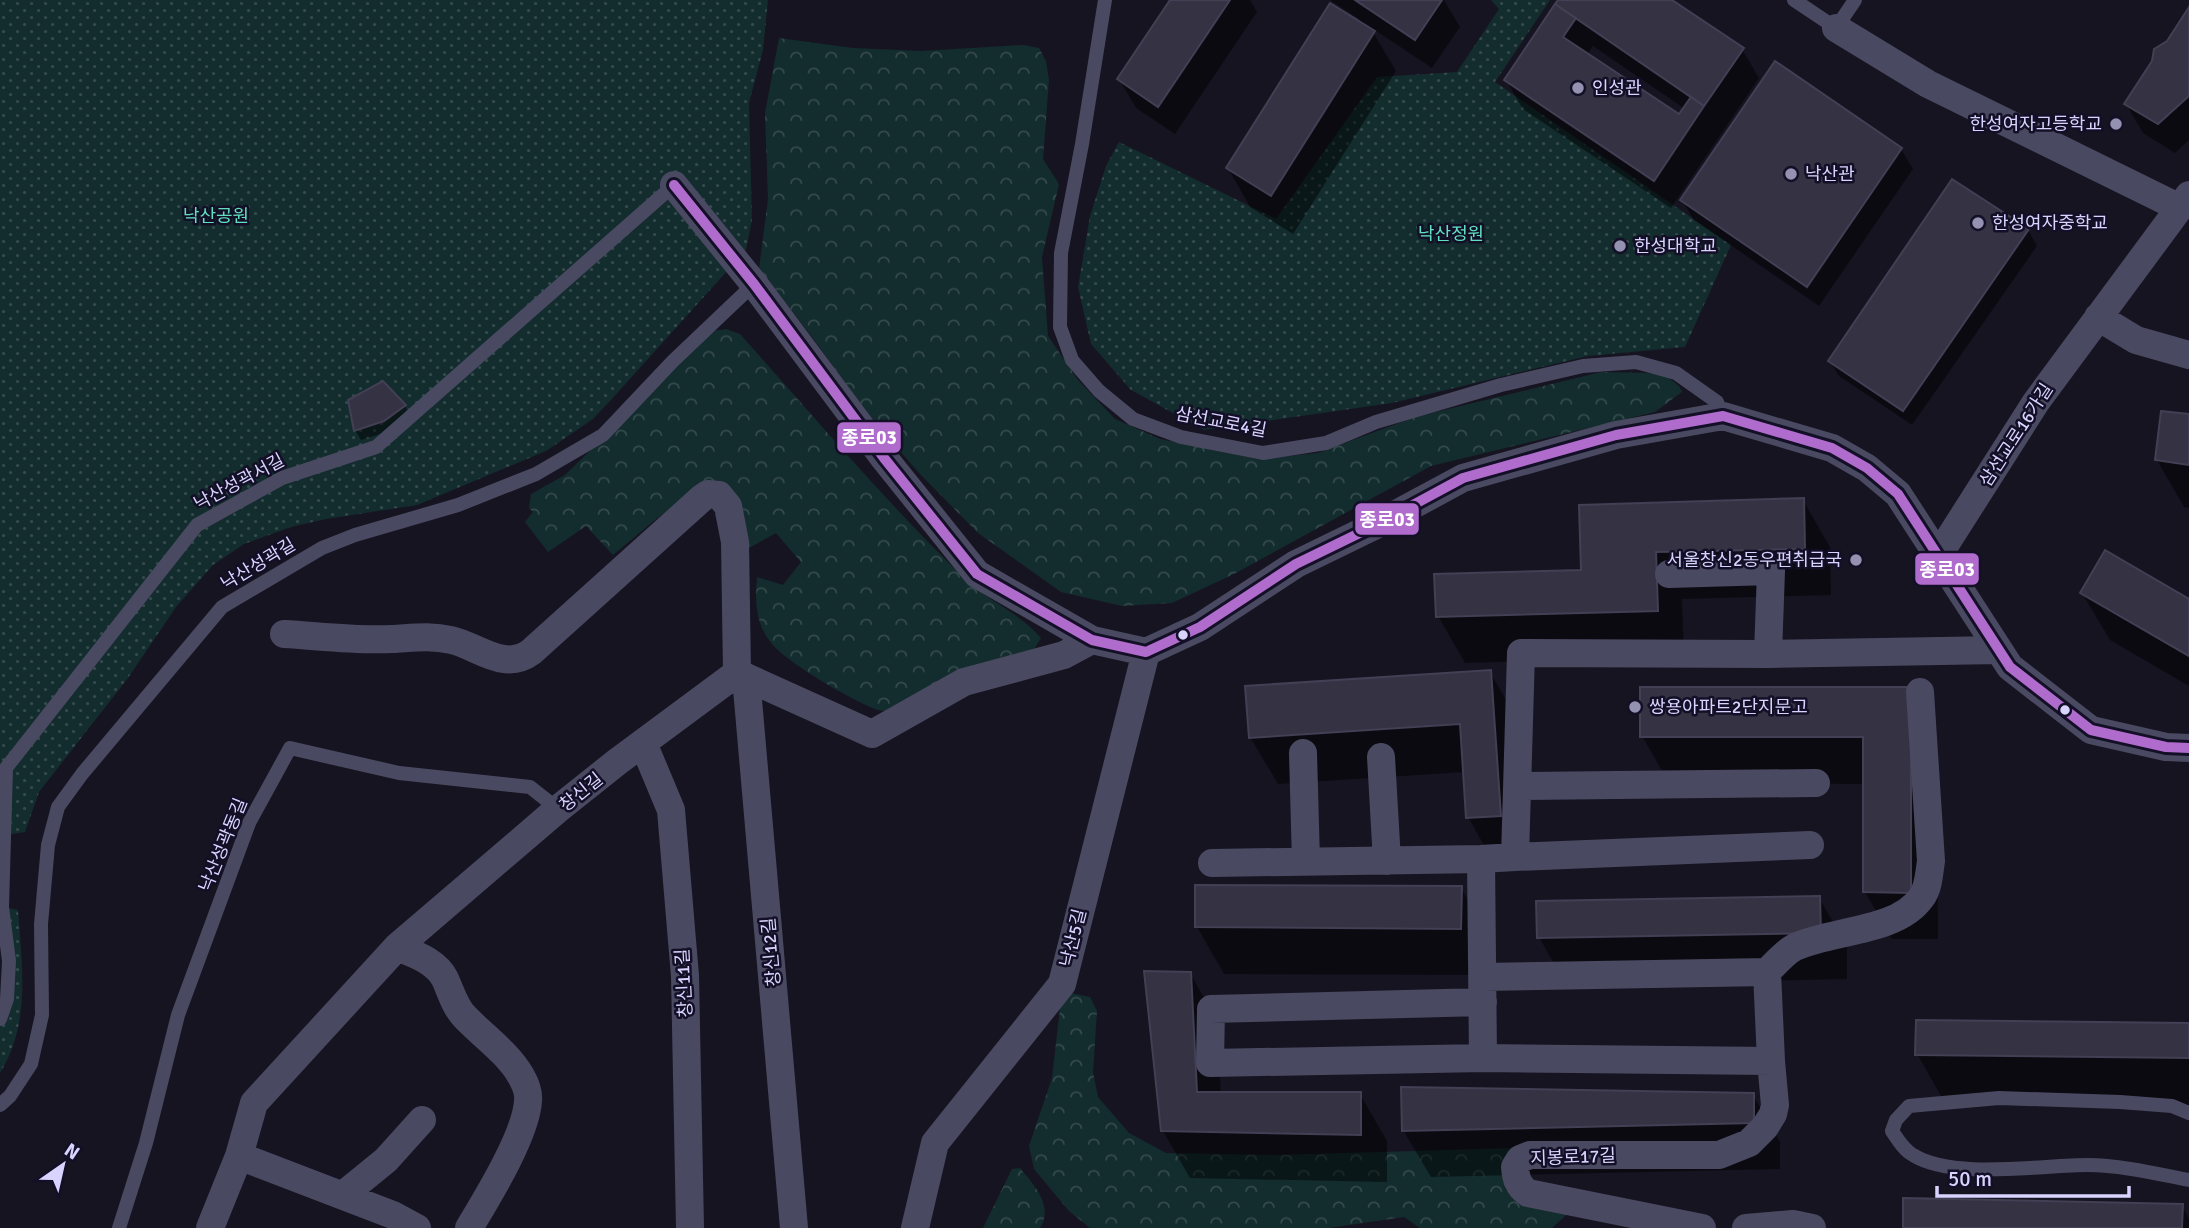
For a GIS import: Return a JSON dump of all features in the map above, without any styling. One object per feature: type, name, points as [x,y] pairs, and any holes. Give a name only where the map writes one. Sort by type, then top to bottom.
[{"type":"street","points":[[1836,28],[1928,84],[2183,201]]},
{"type":"street","points":[[674,185],[754,284],[884,458],[977,574],[1091,640],[1146,652],[1200,626],[1296,564],[1463,478],[1616,435],[1723,416],[1832,448],[1867,468],[1898,494],[2010,667],[2091,730],[2166,747],[2189,748]]},
{"type":"street","name":"삼선교로16가길","points":[[1938,556],[2036,402],[2183,201]]},
{"type":"street","points":[[2098,317],[2136,340],[2189,355]]},
{"type":"street","name":"창신12길","points":[[284,634],[393,639],[436,637],[467,645],[494,658],[512,661],[519,659],[531,652],[702,498],[712,494],[719,495],[728,506],[735,542],[742,675],[794,1228]]},
{"type":"street","points":[[1669,574],[1771,571],[1768,654]]},
{"type":"street","points":[[742,675],[872,734],[964,682],[1064,655],[1091,640]]},
{"type":"street","points":[[1515,857],[1521,653],[1768,654],[1999,650]]},
{"type":"street","name":"낙산5길","points":[[915,1228],[936,1143],[1062,984],[1146,652]]},
{"type":"street","name":"창신길","points":[[210,1228],[239,1156],[254,1103],[397,947],[558,809],[643,743],[742,675]]},
{"type":"street","points":[[1766,972],[1770,1060],[1483,1058],[1210,1063],[1211,1009],[1766,972],[1793,948],[1846,931],[1886,922],[1911,909],[1923,896],[1931,861],[1920,692]]},
{"type":"street","name":"창신11길","points":[[643,743],[671,810],[685,976],[690,1228]]},
{"type":"street","points":[[1303,753],[1306,862]]},
{"type":"street","points":[[1381,757],[1387,861]]},
{"type":"street","points":[[1518,786],[1816,783]]},
{"type":"street","points":[[1212,863],[1481,859],[1810,845]]},
{"type":"street","points":[[1481,859],[1483,1058]]},
{"type":"street","points":[[397,947],[435,966],[444,977],[465,1018],[512,1064],[526,1086],[529,1098],[527,1112],[496,1184],[469,1228]]},
{"type":"street","name":"지봉로17길","points":[[1702,1228],[1528,1193],[1520,1188],[1515,1167],[1520,1160],[1530,1155],[1719,1155],[1749,1143],[1765,1127],[1773,1114],[1775,1105],[1770,1060]]},
{"type":"street","points":[[342,1195],[386,1160],[422,1120]]},
{"type":"street","points":[[239,1156],[393,1215],[417,1228]]},
{"type":"street","points":[[1746,1228],[1793,1224],[1812,1228]]},
{"type":"lane","name":"삼선교로4길","points":[[1105,0],[1061,253],[1060,327],[1072,360],[1099,391],[1133,419],[1181,437],[1263,453],[1326,443],[1376,422],[1501,385],[1583,366],[1636,362],[1676,373],[1717,402],[1723,416]]},
{"type":"lane","points":[[1794,0],[1836,28],[1855,0]]},
{"type":"lane","name":"낙산성곽서길","points":[[0,1019],[7,999],[9,961],[2,907],[6,768],[197,526],[282,478],[376,447],[674,185]]},
{"type":"lane","name":"낙산성곽길","points":[[0,1105],[10,1096],[31,1064],[42,1015],[41,924],[48,845],[58,807],[82,774],[222,607],[322,548],[355,535],[458,505],[525,478],[603,435],[673,361],[754,284]]},
{"type":"lane","name":"낙산성곽동길","points":[[119,1228],[146,1143],[178,1015],[249,823],[289,748],[399,772],[530,787],[558,809]]},
{"type":"lane","points":[[2189,1112],[2172,1106],[2120,1101],[1999,1098],[1909,1106],[1896,1120],[1892,1131],[1912,1155],[1939,1167],[2032,1169],[2090,1164],[2189,1180]]},
{"type":"green space","name":"낙산공원","points":[[0,0],[768,0],[763,50],[749,103],[752,220],[746,250],[610,401],[593,419],[546,451],[417,505],[291,527],[244,544],[213,565],[176,607],[128,678],[39,792],[25,832],[0,836]]},
{"type":"green space","name":"낙산정원","points":[[1491,0],[1550,0],[1495,82],[1731,245],[1685,347],[1588,356],[1392,403],[1204,430],[1131,390],[1091,344],[1078,287],[1090,216],[1106,166],[1119,142],[1276,219],[1377,77],[1457,72],[1499,9]]},
{"type":"green space","points":[[779,38],[853,48],[921,51],[1024,45],[1039,48],[1046,61],[1049,80],[1043,159],[1059,184],[1042,257],[1048,336],[1078,380],[1115,419],[1160,439],[1258,459],[1318,453],[1415,417],[1601,372],[1666,376],[1679,386],[1682,392],[1655,412],[1431,466],[1234,574],[1172,603],[1122,606],[1061,592],[978,533],[921,475],[868,415],[759,269],[768,199],[765,113]]},
{"type":"green space","points":[[726,329],[740,334],[879,490],[965,579],[1023,621],[1041,638],[1029,658],[900,711],[878,710],[853,699],[780,652],[762,628],[756,603],[757,577],[783,585],[801,562],[776,533],[749,548],[702,485],[613,555],[586,526],[548,552],[525,522],[533,512],[529,508],[531,494],[565,475],[712,331]]},
{"type":"green space","points":[[2,907],[18,910],[22,994],[16,1034],[0,1073],[0,1018],[7,999]]},
{"type":"green space","points":[[1070,993],[1090,997],[1097,1011],[1093,1072],[1098,1097],[1129,1133],[1166,1153],[1279,1155],[1516,1148],[1505,1167],[1505,1189],[1519,1204],[1567,1214],[1552,1228],[1420,1228],[1404,1217],[1329,1228],[1090,1228],[1069,1211],[1034,1169],[1029,1146],[1052,1078],[1060,1008]]},
{"type":"green space","points":[[1020,1168],[1044,1204],[1044,1220],[1040,1228],[983,1228],[1012,1169]]},
{"type":"building","points":[[1170,0],[1230,0],[1158,107],[1117,79]]},
{"type":"building","points":[[1355,0],[1442,0],[1415,40]]},
{"type":"building","points":[[1558,0],[1672,0],[1744,48],[1704,106],[1555,4]]},
{"type":"building","points":[[1330,3],[1375,31],[1271,196],[1226,168]]},
{"type":"building","name":"인성관","points":[[1555,4],[1576,18],[1563,37],[1679,114],[1691,97],[1704,106],[1654,181],[1504,80]]},
{"type":"building","name":"한성여자고등학교","points":[[2189,7],[2189,96],[2158,124],[2124,104],[2152,61],[2154,49],[2167,41]]},
{"type":"building","name":"낙산관","points":[[1775,61],[1902,148],[1807,287],[1680,200]]},
{"type":"building","points":[[1952,179],[2029,229],[1903,411],[1828,361]]},
{"type":"building","points":[[383,381],[406,405],[384,421],[354,431],[348,400]]},
{"type":"building","points":[[2161,411],[2189,414],[2189,465],[2155,460]]},
{"type":"building","points":[[1804,498],[1805,549],[1656,552],[1658,611],[1436,617],[1434,574],[1581,570],[1579,505]]},
{"type":"building","points":[[2105,550],[2189,599],[2189,656],[2080,593]]},
{"type":"building","points":[[1491,670],[1501,816],[1466,818],[1460,724],[1249,738],[1245,686]]},
{"type":"building","points":[[1640,687],[1911,687],[1911,893],[1863,892],[1863,737],[1640,737]]},
{"type":"building","points":[[1195,885],[1462,886],[1461,929],[1195,927]]},
{"type":"building","points":[[1820,896],[1821,933],[1537,938],[1536,901]]},
{"type":"building","points":[[1144,971],[1191,972],[1197,1092],[1361,1092],[1361,1135],[1161,1131]]},
{"type":"building","points":[[1916,1020],[2189,1023],[2189,1058],[1915,1055]]},
{"type":"building","points":[[1401,1087],[1754,1093],[1754,1123],[1402,1131]]},
{"type":"building","points":[[1903,1198],[2183,1204],[2182,1228],[1903,1228]]},
{"type":"transit line","name":"종로03","points":[[674,185],[754,284],[884,458],[977,574],[1092,640],[1146,652],[1200,627],[1296,564],[1463,478],[1616,435],[1723,416],[1832,448],[1867,468],[1898,494],[2010,667],[2091,730],[2166,747],[2189,748]]},
{"type":"place","name":"인성관","points":[[1578,88]]},
{"type":"place","name":"한성여자고등학교","points":[[2116,124]]},
{"type":"place","name":"낙산관","points":[[1791,174]]},
{"type":"place","name":"한성여자중학교","points":[[1978,223]]},
{"type":"place","name":"한성대학교","points":[[1620,246]]},
{"type":"place","name":"서울창신2동우편취급국","points":[[1856,560]]},
{"type":"place","name":"쌍용아파트2단지문고","points":[[1635,707]]}]
